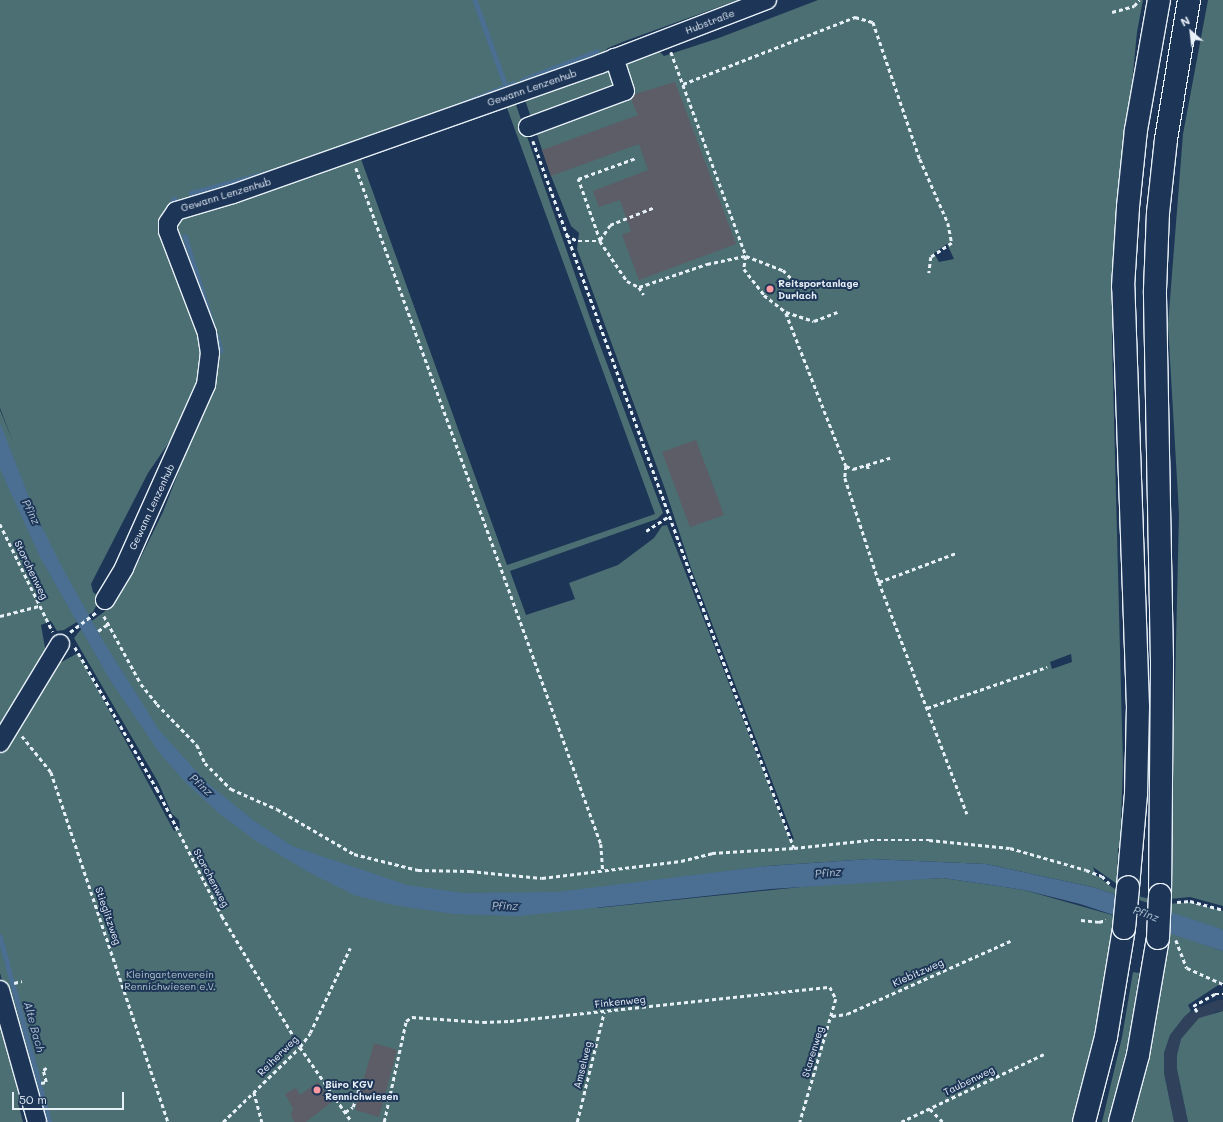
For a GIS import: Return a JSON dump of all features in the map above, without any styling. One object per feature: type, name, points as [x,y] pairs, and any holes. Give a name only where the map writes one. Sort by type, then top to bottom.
[{"type":"main road","points":[[1084,1122],[1106,1037],[1118,966],[1117,924],[1121,888],[1136,794],[1138,707],[1123,287],[1128,207],[1136,130],[1159,0]]},
{"type":"main road","points":[[1120,1122],[1138,1055],[1148,994],[1164,937],[1165,899],[1162,661],[1155,290],[1158,212],[1166,139],[1174,78],[1189,0]]},
{"type":"main road","points":[[1118,966],[1130,958],[1136,958],[1141,961],[1148,994]]},
{"type":"street","name":"Hubstraße","points":[[670,37],[767,0]]},
{"type":"street","name":"Gewann Lenzenhub","points":[[103,604],[124,568],[206,385],[210,352],[207,333],[198,303],[170,242],[168,224],[171,215],[182,207],[233,194],[670,37]]},
{"type":"street","points":[[528,127],[625,91],[614,58]]},
{"type":"street","points":[[0,743],[66,643]]},
{"type":"street","points":[[0,990],[37,1122]]},
{"type":"path","points":[[1112,12],[1134,6],[1139,0]]},
{"type":"path","points":[[683,84],[855,17],[873,22],[920,159],[948,223],[952,243],[931,257],[929,273]]},
{"type":"path","points":[[670,37],[683,84],[746,256],[744,269],[764,295],[786,312],[814,321],[838,312]]},
{"type":"path","points":[[528,127],[669,516],[794,848]]},
{"type":"path","points":[[351,152],[601,844],[603,870]]},
{"type":"path","points":[[636,158],[578,179],[600,241],[627,282],[639,287],[644,295]]},
{"type":"path","points":[[600,241],[610,225],[655,207]]},
{"type":"path","points":[[566,235],[578,241],[600,241]]},
{"type":"path","points":[[639,287],[707,264],[746,256],[783,270],[795,282]]},
{"type":"path","points":[[786,312],[846,466],[845,478],[879,582],[967,814]]},
{"type":"path","points":[[846,466],[853,469],[890,458]]},
{"type":"path","points":[[867,465],[869,470]]},
{"type":"path","points":[[646,531],[669,516]]},
{"type":"path","name":"Storchenweg","points":[[0,524],[48,622]]},
{"type":"path","points":[[879,582],[956,553]]},
{"type":"path","points":[[103,604],[108,624],[145,689],[197,745],[205,763],[231,789],[277,809],[354,854],[418,870],[470,870],[542,878],[682,860],[712,853],[794,848],[870,840],[929,840],[1010,848],[1086,870],[1102,876],[1121,888]]},
{"type":"path","points":[[0,616],[39,606]]},
{"type":"path","points":[[78,626],[94,615]]},
{"type":"path","points":[[98,631],[108,624]]},
{"type":"path","name":"Storchenweg","points":[[66,643],[157,789],[222,916],[300,1047],[352,1122]]},
{"type":"path","points":[[927,708],[1047,667]]},
{"type":"path","name":"Stieglitzweg","points":[[12,726],[51,772],[168,1122]]},
{"type":"path","points":[[1165,899],[1190,901],[1223,910]]},
{"type":"path","points":[[1081,920],[1117,924]]},
{"type":"path","points":[[1164,937],[1175,937],[1187,968],[1223,984]]},
{"type":"path","name":"Kiebitzweg","points":[[832,1016],[847,1014],[1010,941]]},
{"type":"path","name":"Reiherweg","points":[[223,1122],[300,1047],[310,1033],[350,948]]},
{"type":"path","points":[[16,982],[22,981]]},
{"type":"path","name":"Starenweg","points":[[800,1122],[836,999],[830,987]]},
{"type":"path","name":"Finkenweg","points":[[384,1122],[406,1021],[412,1017],[483,1022],[604,1012],[830,987]]},
{"type":"path","points":[[1197,1012],[1193,1006],[1215,994],[1223,994]]},
{"type":"path","name":"Amselweg","points":[[577,1122],[604,1012]]},
{"type":"path","name":"Taubenweg","points":[[901,1122],[1044,1054]]},
{"type":"path","points":[[44,1082],[46,1082],[43,1070],[48,1067]]},
{"type":"path","points":[[345,1112],[353,1107],[359,1089]]},
{"type":"path","points":[[253,1092],[262,1122]]},
{"type":"path","points":[[930,1109],[943,1122]]},
{"type":"shaded area","points":[[1218,1000],[1223,1000],[1223,1011],[1215,1012],[1181,1039],[1177,1055],[1177,1069],[1188,1122],[1174,1122],[1164,1073],[1164,1053],[1170,1035],[1184,1017],[1197,1008]]},
{"type":"green space","points":[[0,0],[738,0],[625,41],[608,48],[599,57],[166,211],[196,312],[206,366],[187,416],[148,473],[91,584],[93,592],[100,598],[93,612],[64,630],[57,631],[51,621],[41,625],[47,659],[0,737],[0,410],[13,442],[0,408]]},
{"type":"green space","name":"Kleingartenverein Rennichwiesen e.V.","points":[[818,0],[1143,0],[1137,32],[1116,247],[1112,341],[1123,766],[1117,884],[1093,867],[1096,875],[1116,890],[1168,904],[1191,902],[1223,911],[1223,930],[1092,887],[986,864],[870,859],[767,866],[598,888],[597,908],[840,883],[943,878],[1024,890],[1116,916],[1102,1008],[1076,1122],[42,1122],[0,973],[0,748],[54,666],[78,653],[174,831],[180,828],[179,820],[172,814],[158,782],[74,638],[82,628],[104,612],[125,586],[139,561],[163,512],[209,394],[212,374],[174,235],[180,218],[515,102],[595,332],[663,513],[657,519],[510,571],[526,615],[575,599],[569,583],[618,565],[654,538],[662,526],[667,525],[790,840],[794,839],[692,571],[665,489],[577,249],[579,233],[571,226],[551,176],[524,97],[658,50],[664,56],[716,39]],"holes":[[[507,108],[655,514],[507,565],[361,159]],[[947,244],[954,259],[939,262],[934,253]],[[1071,654],[1072,662],[1052,669],[1050,662]]]},
{"type":"green space","points":[[1208,0],[1223,0],[1223,906],[1190,897],[1170,899],[1179,514],[1168,325],[1183,134]]},
{"type":"green space","points":[[1166,931],[1223,951],[1223,982],[1188,1005],[1191,1011],[1184,1017],[1170,1035],[1164,1053],[1164,1073],[1174,1122],[1131,1122]]},
{"type":"green space","points":[[1133,972],[1139,973],[1131,1030],[1109,1122],[1102,1122],[1122,1037]]},
{"type":"green space","points":[[0,1010],[23,1092],[18,1103],[23,1122],[0,1122]]},
{"type":"green space","points":[[1223,1011],[1223,1122],[1188,1122],[1177,1069],[1177,1055],[1181,1039],[1199,1018]]},
{"type":"water","name":"Pfinz","points":[[0,423],[36,515],[63,569],[105,644],[159,730],[206,782],[253,820],[292,846],[407,885],[463,893],[557,892],[767,866],[870,859],[986,864],[1092,887],[1216,927],[1223,930],[1223,951],[1080,904],[1024,890],[943,878],[771,889],[520,916],[454,914],[393,905],[354,895],[312,874],[256,841],[221,815],[185,782],[159,752],[110,680],[40,557],[0,469]]},
{"type":"pier","points":[[1120,894],[1167,909],[1165,933],[1118,919]]},
{"type":"building","points":[[675,82],[736,244],[639,280],[622,235],[631,231],[620,200],[599,207],[593,191],[648,170],[639,144],[551,176],[542,150],[638,115],[631,99],[635,94]]},
{"type":"building","points":[[696,440],[724,515],[690,527],[662,452]]},
{"type":"building","points":[[374,1043],[397,1050],[379,1117],[355,1110]]},
{"type":"building","points":[[318,1082],[332,1102],[306,1122],[294,1122],[291,1115],[293,1108],[285,1094],[296,1088],[300,1095]]},
{"type":"waterway","points":[[475,0],[506,86]]},
{"type":"waterway","points":[[522,80],[597,51]]},
{"type":"waterway","points":[[463,103],[514,83]]},
{"type":"waterway","points":[[191,193],[273,171]]},
{"type":"waterway","points":[[171,204],[174,199]]},
{"type":"waterway","points":[[185,236],[221,350]]},
{"type":"waterway","name":"Alte Bach","points":[[0,936],[50,1122]]},
{"type":"place","name":"Reitsportanlage Durlach","points":[[770,289]]},
{"type":"place","name":"Büro KGV Rennichwiesen","points":[[317,1090]]}]
